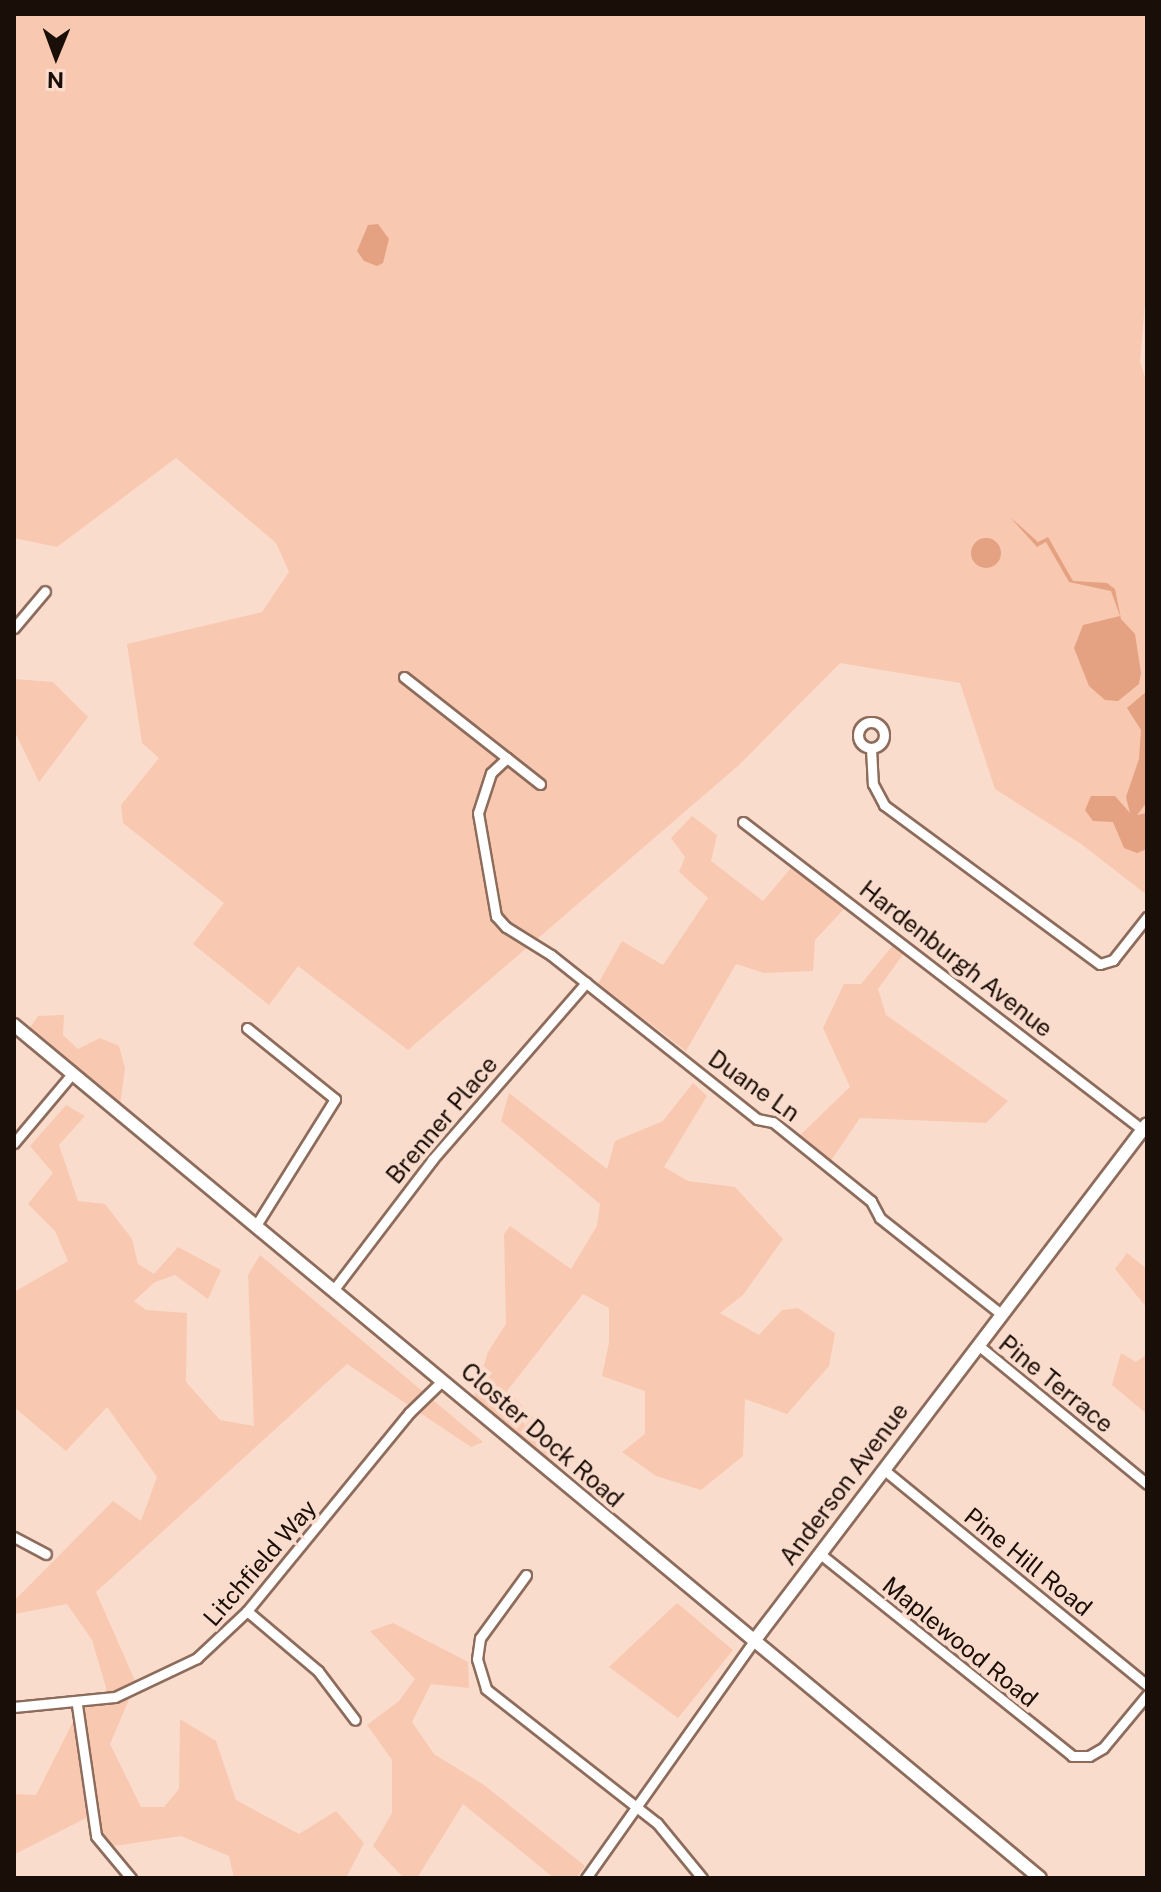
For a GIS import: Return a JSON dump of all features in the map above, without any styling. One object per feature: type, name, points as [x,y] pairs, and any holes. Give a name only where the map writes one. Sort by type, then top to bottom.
[{"type":"main road","name":"Closter Dock Road","points":[[14,1025],[335,1288],[1040,1878]]},
{"type":"main road","name":"Anderson Avenue","points":[[754,1641],[1145,1127]]},
{"type":"street","points":[[14,628],[45,591]]},
{"type":"street","points":[[404,677],[540,784]]},
{"type":"street","points":[[871,748],[873,784],[884,805],[1100,964],[1111,962],[1147,917]]},
{"type":"street","name":"Duane Ln","points":[[507,758],[491,773],[478,813],[496,916],[506,927],[586,983],[757,1119],[773,1122],[871,1201],[880,1218],[1001,1314]]},
{"type":"street","name":"Hardenburgh Avenue","points":[[743,822],[1145,1127]]},
{"type":"street","name":"Brenner Place","points":[[335,1288],[432,1160],[586,983]]},
{"type":"street","points":[[247,1028],[335,1099],[257,1224]]},
{"type":"street","points":[[14,1143],[72,1074]]},
{"type":"street","name":"Pine Terrace","points":[[978,1345],[1147,1484]]},
{"type":"street","name":"Litchfield Way","points":[[14,1707],[77,1705],[137,1690],[178,1671],[215,1644],[247,1611],[409,1413],[443,1380]]},
{"type":"street","name":"Pine Hill Road","points":[[883,1469],[1147,1685]]},
{"type":"street","points":[[14,1537],[46,1554]]},
{"type":"street","name":"Maplewood Road","points":[[819,1553],[1064,1752],[1080,1757],[1103,1748],[1147,1695]]},
{"type":"street","points":[[526,1575],[480,1638],[477,1659],[481,1680],[493,1697],[670,1835],[702,1878]]},
{"type":"street","points":[[247,1611],[318,1671],[355,1720]]},
{"type":"street","name":"Anderson Avenue","points":[[586,1878],[639,1810],[754,1641]]},
{"type":"street","points":[[77,1705],[96,1836],[131,1878]]},
{"type":"shaded area","points":[[14,14],[1147,14],[1147,280],[1140,362],[1147,383],[1147,895],[1081,844],[995,789],[960,683],[840,663],[739,765],[408,1050],[298,966],[269,1005],[193,944],[224,903],[123,823],[121,805],[159,758],[142,743],[127,644],[262,612],[289,572],[276,543],[176,458],[57,547],[14,538]]},
{"type":"shaded area","points":[[378,224],[389,239],[383,263],[377,266],[364,261],[357,251],[368,225]]},
{"type":"shaded area","points":[[1010,517],[1038,542],[1048,537],[1073,581],[1107,583],[1115,589],[1121,619],[1135,634],[1141,673],[1139,684],[1118,701],[1105,700],[1089,686],[1074,648],[1083,625],[1120,616],[1111,591],[1069,582],[1046,542],[1037,547]]},
{"type":"shaded area","points":[[986,538],[992,539],[1000,547],[1000,559],[992,567],[986,568],[980,567],[972,559],[971,553],[972,547],[980,539]]},
{"type":"shaded area","points":[[14,679],[53,682],[88,717],[39,782],[14,730]]},
{"type":"shaded area","points":[[1147,691],[1147,802],[1137,815],[1147,813],[1147,849],[1137,853],[1124,848],[1113,822],[1093,821],[1085,810],[1091,796],[1115,796],[1130,813],[1126,797],[1139,759],[1141,730],[1127,708]]},
{"type":"shaded area","points":[[692,816],[717,835],[711,861],[763,901],[791,868],[845,908],[815,940],[813,971],[764,973],[736,964],[686,1051],[598,984],[622,941],[663,965],[708,898],[679,872],[685,857],[671,838]]},
{"type":"shaded area","points":[[894,944],[904,953],[878,989],[886,1015],[1008,1101],[986,1123],[860,1118],[830,1162],[798,1137],[850,1087],[823,1028],[844,984],[861,984]]},
{"type":"shaded area","points":[[64,1015],[63,1035],[78,1049],[100,1038],[119,1046],[125,1068],[120,1105],[28,1031],[38,1016]]},
{"type":"shaded area","points":[[693,1083],[707,1096],[664,1167],[688,1181],[735,1187],[783,1239],[743,1295],[720,1313],[759,1335],[782,1310],[798,1308],[835,1333],[829,1366],[787,1414],[745,1399],[743,1456],[701,1490],[656,1476],[622,1452],[645,1434],[645,1391],[602,1376],[609,1343],[609,1308],[583,1294],[507,1391],[572,1454],[563,1471],[474,1397],[488,1352],[506,1324],[504,1234],[510,1226],[571,1269],[597,1226],[600,1204],[501,1121],[509,1093],[607,1169],[615,1141],[663,1121]]},
{"type":"shaded area","points":[[66,1105],[85,1116],[59,1145],[78,1201],[105,1204],[132,1239],[138,1264],[154,1274],[178,1247],[221,1270],[208,1299],[175,1275],[155,1282],[134,1301],[146,1310],[187,1313],[186,1382],[220,1420],[254,1426],[248,1275],[260,1255],[483,1442],[471,1447],[347,1364],[96,1592],[136,1683],[110,1744],[141,1807],[164,1807],[179,1789],[180,1719],[216,1741],[236,1800],[299,1834],[336,1811],[364,1843],[346,1878],[234,1878],[229,1856],[181,1836],[101,1848],[90,1816],[15,1854],[14,1878],[14,1794],[36,1795],[83,1702],[107,1691],[92,1640],[67,1604],[14,1614],[14,1601],[113,1501],[141,1521],[157,1477],[107,1407],[66,1451],[14,1407],[14,1292],[68,1261],[55,1231],[28,1204],[53,1173],[30,1146]]},
{"type":"shaded area","points":[[1127,1253],[1147,1269],[1147,1308],[1115,1269]]},
{"type":"shaded area","points":[[1121,1353],[1136,1362],[1147,1354],[1147,1414],[1112,1385]]},
{"type":"shaded area","points":[[677,1603],[733,1650],[678,1718],[609,1667]]},
{"type":"shaded area","points":[[393,1623],[468,1662],[469,1688],[431,1684],[412,1722],[434,1754],[484,1785],[585,1866],[576,1878],[554,1878],[463,1804],[417,1878],[404,1878],[373,1846],[392,1813],[392,1760],[367,1725],[399,1701],[415,1679],[370,1631]]}]
